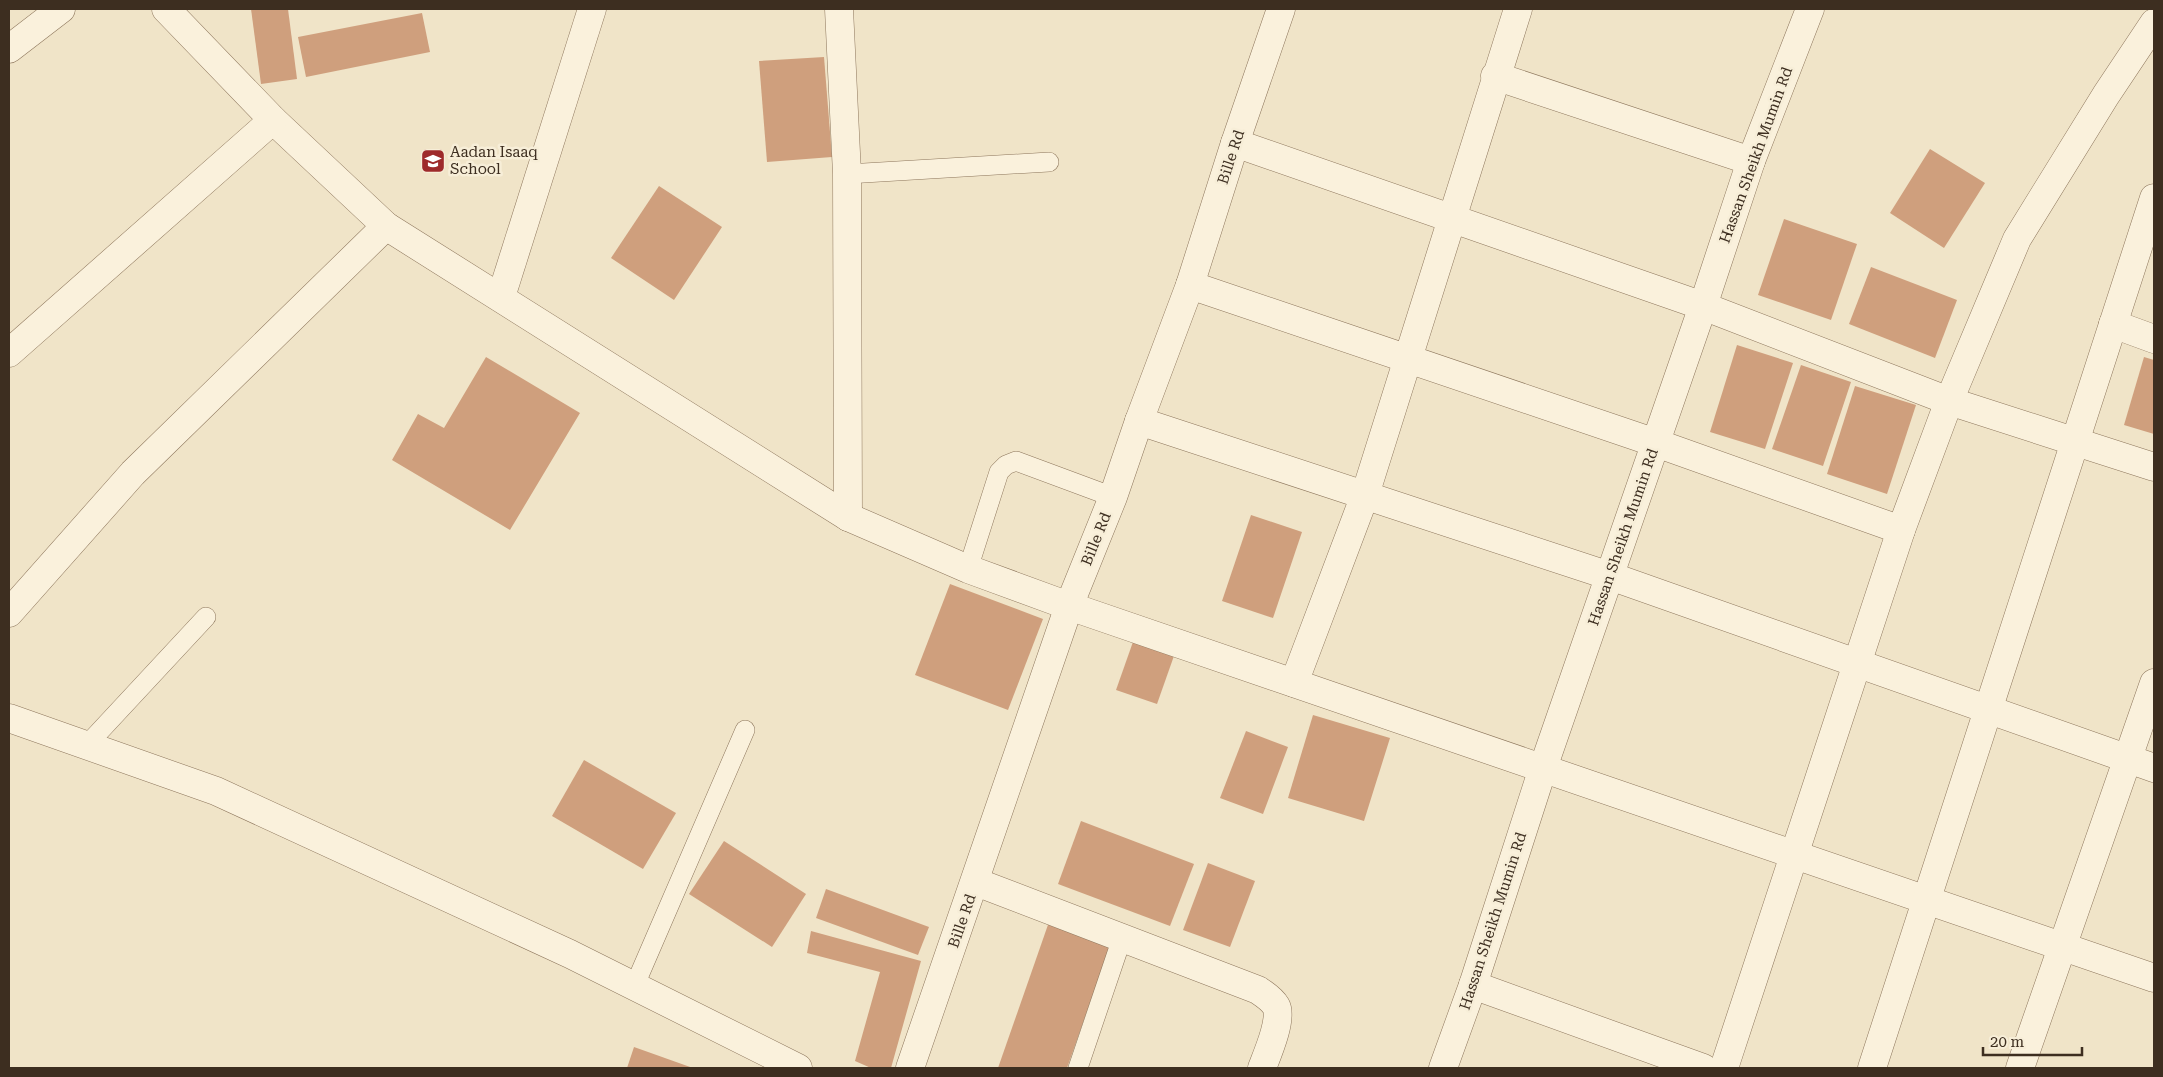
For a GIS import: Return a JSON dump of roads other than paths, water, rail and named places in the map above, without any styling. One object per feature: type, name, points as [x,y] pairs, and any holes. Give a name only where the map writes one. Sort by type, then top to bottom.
[{"type":"street","points":[[9,49],[61,9]]},
{"type":"street","points":[[166,9],[272,120],[386,226],[848,517],[968,569],[1069,606],[2154,978]]},
{"type":"street","points":[[501,297],[592,9]]},
{"type":"street","points":[[838,9],[847,174],[848,517]]},
{"type":"street","name":"Bille Rd","points":[[910,1068],[976,882],[1069,606],[1113,497],[1139,421],[1190,285],[1281,9]]},
{"type":"street","points":[[1294,683],[1365,495],[1450,218],[1518,9]]},
{"type":"street","name":"Hassan Sheikh Mumin Rd","points":[[1443,1068],[1473,985],[1543,768],[1703,306],[1751,161],[1810,9]]},
{"type":"street","points":[[1724,1068],[1901,530],[1949,401],[2017,239],[2106,95],[2154,23]]},
{"type":"street","points":[[1495,76],[1751,161]]},
{"type":"street","points":[[9,353],[272,120]]},
{"type":"street","points":[[1235,144],[1703,306],[1949,401],[2154,467]]},
{"type":"street","points":[[1872,1068],[2154,198]]},
{"type":"street","points":[[9,613],[133,474],[386,226]]},
{"type":"street","points":[[1190,285],[1656,442],[1901,530]]},
{"type":"street","points":[[2113,324],[2154,339]]},
{"type":"street","points":[[1139,421],[1610,576],[2154,768]]},
{"type":"street","points":[[2020,1068],[2154,683]]},
{"type":"street","points":[[9,718],[216,791],[570,954],[798,1068]]},
{"type":"street","points":[[976,882],[1258,990],[1271,999],[1277,1007],[1278,1022],[1262,1068]]},
{"type":"street","points":[[1473,985],[1703,1068]]},
{"type":"lane","points":[[847,174],[1049,162]]},
{"type":"lane","points":[[968,569],[999,472],[1006,465],[1016,462],[1113,497]]},
{"type":"lane","points":[[86,746],[206,617]]},
{"type":"lane","points":[[634,987],[745,730]]},
{"type":"lane","points":[[1078,1068],[1122,938]]},
{"type":"place","name":"Aadan Isaaq School","points":[[433,161]]}]
